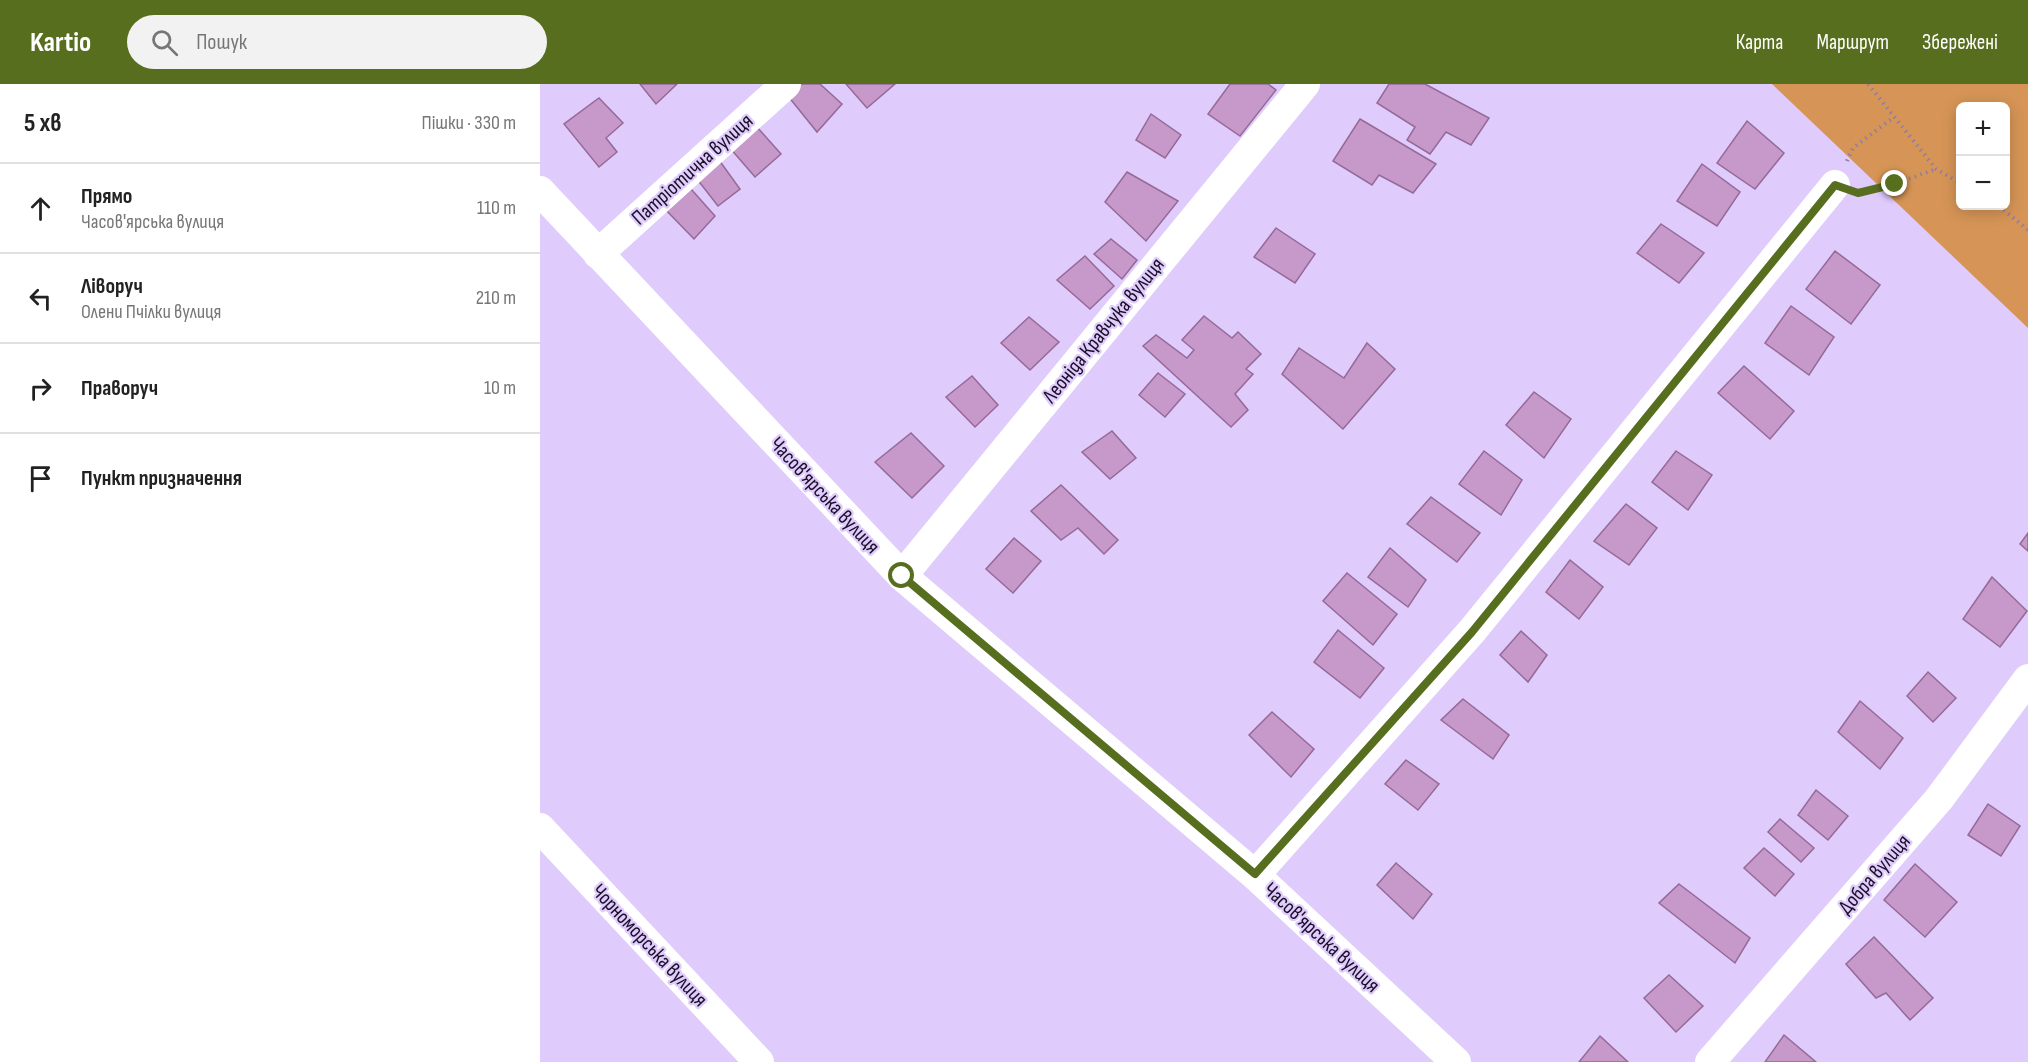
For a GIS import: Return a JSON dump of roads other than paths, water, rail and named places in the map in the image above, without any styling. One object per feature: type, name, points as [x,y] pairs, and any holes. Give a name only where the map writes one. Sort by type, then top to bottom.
[{"type":"street","name":"Патріотична вулиця","points":[[598,254],[786,84]]},
{"type":"street","name":"Леоніда Кравчука вулиця","points":[[902,576],[1305,84]]},
{"type":"street","points":[[1255,874],[1472,632],[1835,185]]},
{"type":"street","name":"Часов'ярська вулиця","points":[[540,191],[902,576],[1255,874],[1456,1062]]},
{"type":"street","name":"Добра вулиця","points":[[1710,1062],[1939,799],[2028,679]]},
{"type":"street","name":"Чорноморська вулиця","points":[[540,828],[759,1062]]}]
